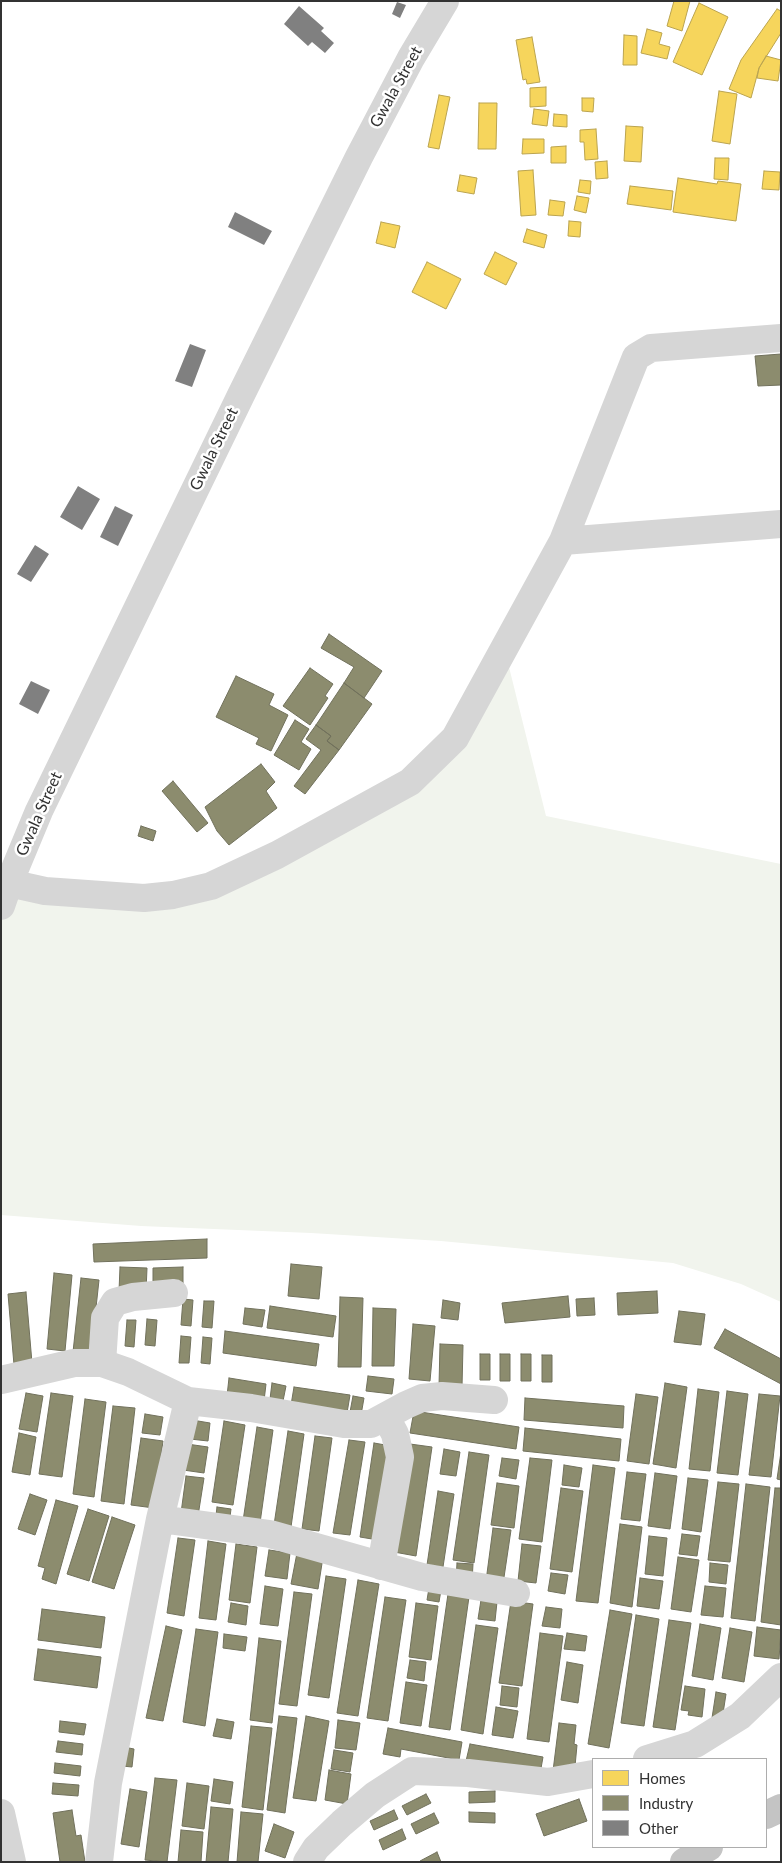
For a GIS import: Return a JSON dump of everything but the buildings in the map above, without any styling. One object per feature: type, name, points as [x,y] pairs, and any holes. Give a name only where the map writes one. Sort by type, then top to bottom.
[{"type":"highway","points":[[767,1815],[781,1808]]},
{"type":"highway","points":[[684,1862],[707,1848]]},
{"type":"street","name":"Gwala Street","points":[[5,894],[39,811],[241,395],[359,157],[411,58],[445,1]]},
{"type":"street","points":[[5,894],[45,891],[144,898],[173,895],[211,886],[277,855],[410,782],[455,738],[563,540],[636,358],[651,348],[781,338]]},
{"type":"street","points":[[563,540],[781,524]]},
{"type":"street","points":[[102,1363],[105,1318],[114,1302],[133,1297],[174,1293]]},
{"type":"street","points":[[1,1380],[74,1363],[102,1363],[128,1372],[188,1401],[251,1408],[344,1424],[371,1424],[406,1404],[422,1398],[442,1396],[494,1400]]},
{"type":"street","points":[[98,1862],[108,1783],[160,1519],[188,1401]]},
{"type":"street","points":[[381,1566],[400,1457],[395,1434],[386,1417]]},
{"type":"street","points":[[160,1519],[270,1534],[422,1577],[516,1593]]},
{"type":"street","points":[[650,1758],[695,1744],[740,1716],[781,1677]]},
{"type":"street","points":[[307,1862],[316,1848],[342,1823],[375,1795],[412,1771],[468,1773],[548,1782],[592,1774]]},
{"type":"street","points":[[1,1812],[12,1862]]},
{"type":"shaded area","points":[[509,667],[546,816],[781,864],[781,1302],[741,1284],[673,1263],[441,1241],[141,1226],[1,1215],[1,910],[10,885],[174,896],[411,782]]}]
